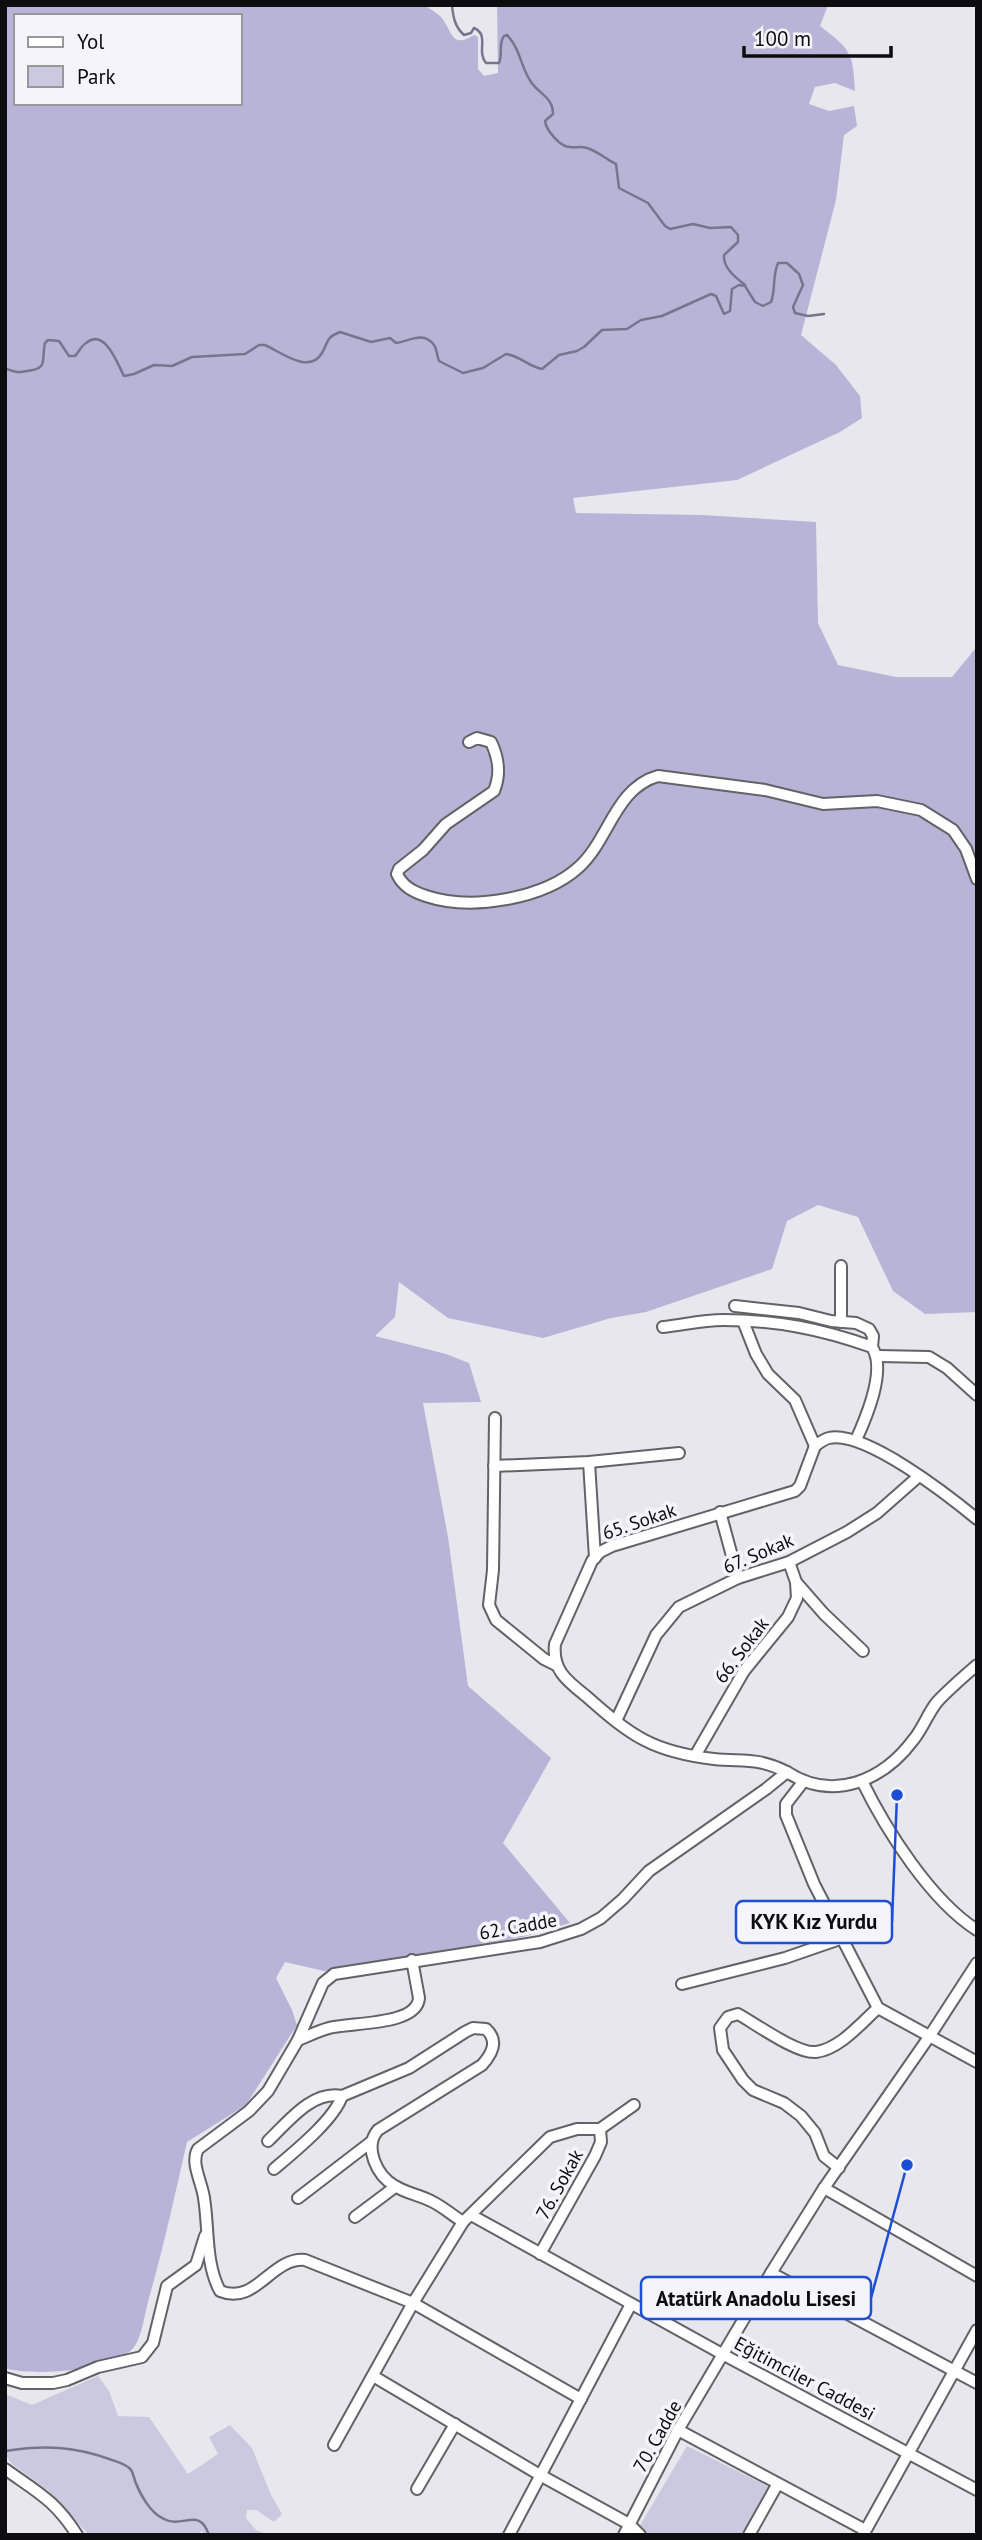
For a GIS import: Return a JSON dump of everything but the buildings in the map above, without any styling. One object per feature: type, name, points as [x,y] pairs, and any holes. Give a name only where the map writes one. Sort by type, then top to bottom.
[{"type":"street","points":[[468,742],[477,738],[491,742],[499,771],[494,791],[446,824],[397,874],[405,886],[442,901],[470,903],[505,899],[542,890],[569,876],[593,853],[625,798],[635,787],[658,776],[765,789],[823,804],[877,802],[921,810],[953,830],[966,849],[977,879]]},
{"type":"street","points":[[841,1266],[841,1322]]},
{"type":"street","points":[[735,1306],[771,1308],[856,1323],[869,1329],[873,1336],[875,1352],[868,1413],[856,1440]]},
{"type":"street","points":[[663,1327],[720,1320],[808,1327],[875,1352],[929,1357],[954,1374],[977,1395]]},
{"type":"street","points":[[743,1321],[756,1354],[768,1374],[795,1400],[815,1446],[830,1438],[856,1440],[919,1476],[977,1519]]},
{"type":"street","points":[[495,1418],[494,1570],[489,1605],[496,1620],[544,1660],[556,1665],[569,1682],[616,1721],[648,1743],[668,1752],[770,1763],[803,1782],[832,1787],[847,1786],[862,1781],[894,1760],[912,1742],[935,1705],[977,1665]]},
{"type":"street","name":"65. Sokak","points":[[556,1665],[555,1644],[595,1558],[612,1546],[795,1490],[800,1486],[815,1446]]},
{"type":"street","points":[[495,1466],[589,1462],[679,1453]]},
{"type":"street","points":[[589,1462],[595,1558]]},
{"type":"street","name":"67. Sokak","points":[[616,1721],[651,1645],[673,1612],[738,1578],[789,1562],[847,1532],[877,1513],[919,1476]]},
{"type":"street","points":[[720,1512],[738,1578]]},
{"type":"street","points":[[789,1562],[796,1582],[824,1614],[863,1651]]},
{"type":"street","name":"66. Sokak","points":[[695,1756],[744,1671],[788,1617],[797,1598],[796,1582]]},
{"type":"street","name":"62. Cadde","points":[[414,2303],[305,2260],[296,2259],[251,2290],[240,2295],[224,2293],[217,2286],[206,2233],[204,2194],[195,2154],[198,2149],[236,2122],[262,2099],[298,2040],[323,1983],[334,1974],[540,1942],[581,1929],[601,1918],[649,1871],[756,1797],[787,1772]]},
{"type":"street","points":[[862,1781],[880,1818],[944,1903],[977,1930]]},
{"type":"street","points":[[803,1782],[786,1804],[786,1815],[814,1884],[878,2008],[977,2062]]},
{"type":"street","points":[[682,1984],[785,1958],[843,1938]]},
{"type":"street","points":[[298,2040],[332,2027],[399,2018],[409,2014],[419,2004],[412,1960]]},
{"type":"street","name":"70. Cadde","points":[[624,2535],[678,2430],[771,2273],[824,2189],[977,1963]]},
{"type":"street","points":[[839,2168],[824,2156],[811,2127],[793,2109],[753,2090],[743,2080],[723,2050],[720,2028],[728,2017],[738,2014],[799,2048],[813,2052],[827,2048],[846,2037],[878,2008]]},
{"type":"street","points":[[268,2141],[314,2100],[332,2095],[342,2096],[409,2067],[473,2028],[486,2029],[490,2033],[492,2051],[482,2065],[378,2130],[371,2142],[298,2198]]},
{"type":"street","points":[[274,2169],[314,2133],[342,2096]]},
{"type":"street","points":[[334,2445],[414,2303],[467,2218],[550,2137],[577,2129],[600,2129],[634,2105]]},
{"type":"street","name":"76. Sokak","points":[[540,2254],[595,2157],[601,2142],[600,2129]]},
{"type":"street","points":[[355,2217],[395,2186],[381,2174],[374,2160],[371,2142]]},
{"type":"street","name":"Eğitimciler Caddesi","points":[[395,2186],[428,2199],[540,2254],[977,2490]]},
{"type":"street","points":[[824,2189],[977,2276]]},
{"type":"street","points":[[5,2378],[22,2383],[53,2383],[98,2367],[142,2357],[153,2343],[167,2286],[196,2265],[206,2233]]},
{"type":"street","points":[[771,2273],[977,2383]]},
{"type":"street","points":[[414,2303],[581,2399]]},
{"type":"street","points":[[509,2535],[632,2304]]},
{"type":"street","points":[[678,2430],[864,2532],[977,2330]]},
{"type":"street","points":[[373,2376],[540,2475],[629,2524],[640,2535]]},
{"type":"street","points":[[417,2489],[455,2424]]},
{"type":"street","points":[[5,2469],[42,2493],[63,2512],[77,2535]]},
{"type":"street","points":[[749,2535],[777,2485]]},
{"type":"green space","points":[[98,2376],[109,2391],[118,2416],[149,2417],[188,2474],[218,2454],[209,2437],[230,2425],[252,2448],[271,2495],[282,2514],[274,2522],[256,2510],[247,2510],[246,2518],[256,2530],[268,2535],[204,2535],[202,2531],[197,2535],[89,2535],[49,2491],[12,2464],[5,2454],[5,2394],[32,2405]]},
{"type":"green space","points":[[687,2446],[769,2487],[742,2535],[647,2535],[639,2527]]},
{"type":"shaded area","points":[[5,5],[425,5],[438,14],[454,38],[462,40],[474,35],[478,37],[478,69],[484,76],[498,73],[497,5],[828,5],[820,26],[848,53],[853,68],[855,91],[835,83],[815,87],[809,104],[829,111],[854,106],[857,126],[844,135],[836,200],[801,335],[836,365],[860,396],[862,418],[840,432],[737,480],[573,498],[576,513],[701,515],[816,522],[818,623],[838,665],[896,677],[952,677],[975,649],[977,607],[977,1312],[925,1314],[893,1291],[858,1217],[818,1205],[787,1221],[772,1269],[646,1312],[611,1318],[543,1338],[448,1318],[399,1282],[395,1317],[375,1336],[446,1354],[469,1363],[481,1402],[423,1403],[448,1537],[468,1686],[551,1758],[503,1843],[570,1923],[523,1937],[324,1971],[285,1962],[276,1978],[297,2025],[246,2105],[187,2142],[160,2259],[136,2344],[127,2353],[96,2366],[75,2370],[18,2371],[5,2368]]},
{"type":"waterway","points":[[452,5],[455,22],[464,35],[471,33],[474,28],[479,31],[486,63],[499,63],[502,39],[507,35],[511,40],[531,82],[551,104],[553,114],[545,121],[558,141],[566,146],[591,149],[616,164],[619,188],[648,203],[670,229],[693,224],[710,228],[731,227],[738,235],[738,242],[724,255],[724,260],[730,272],[745,285]]},
{"type":"waterway","points":[[5,368],[18,372],[39,368],[43,363],[45,343],[48,340],[59,341],[69,356],[75,356],[93,339],[99,340],[110,349],[124,376],[154,365],[172,366],[192,357],[245,354],[259,345],[265,345],[295,360],[310,362],[322,353],[330,338],[340,332],[371,342],[390,338],[396,343],[425,338],[434,345],[439,361],[463,373],[483,368],[506,354],[542,369],[559,355],[584,347],[602,330],[627,329],[641,320],[662,316],[711,294],[716,296],[724,314],[730,311],[732,289],[739,285],[745,286],[755,302],[763,306],[771,302],[778,263],[787,263],[799,274],[803,285],[793,307],[795,313],[808,316],[824,314]]},
{"type":"waterway","points":[[5,2451],[59,2448],[98,2455],[120,2463],[131,2470],[143,2497],[159,2516],[178,2522],[195,2520],[205,2526],[209,2535]]},
{"type":"place","name":"KYK Kız Yurdu","points":[[897,1795]]},
{"type":"place","name":"Atatürk Anadolu Lisesi","points":[[907,2165]]}]
